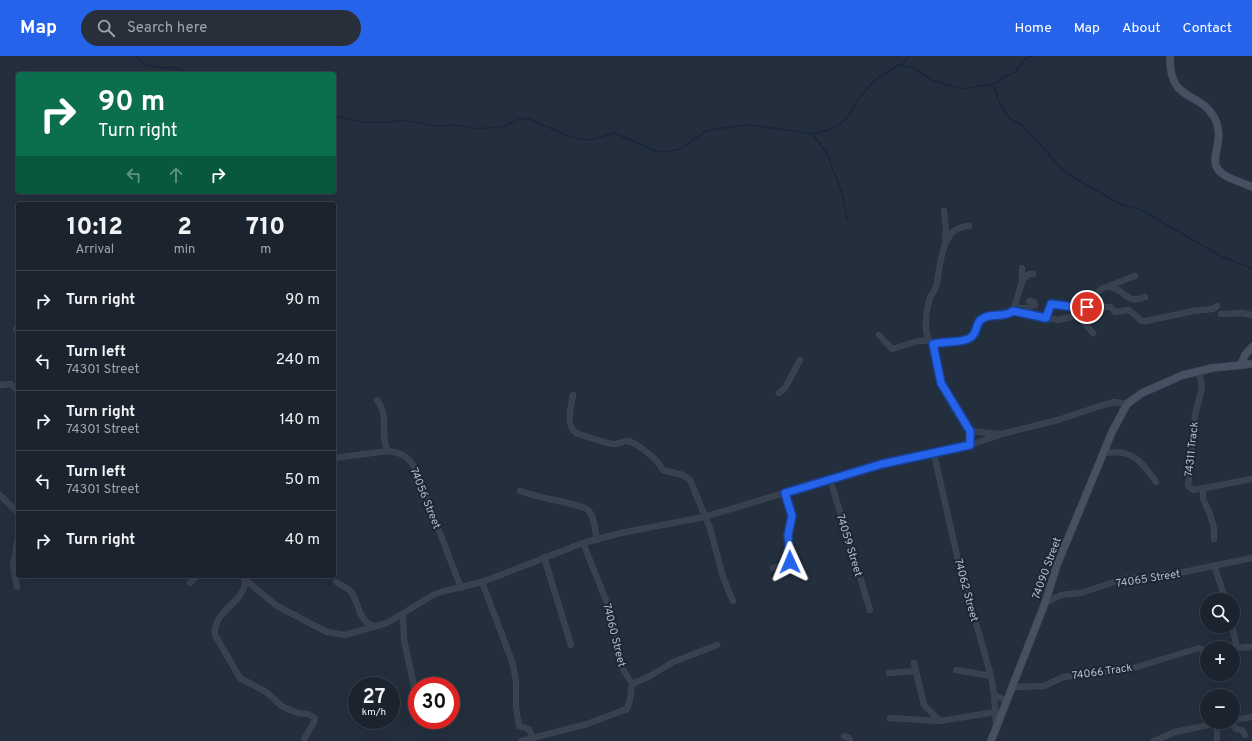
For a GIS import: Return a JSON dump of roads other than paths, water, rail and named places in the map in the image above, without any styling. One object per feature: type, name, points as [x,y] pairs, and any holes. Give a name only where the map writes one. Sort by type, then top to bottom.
[{"type":"street","points":[[1170,56],[1171,72],[1177,87],[1182,93],[1202,105],[1213,116],[1219,129],[1220,139],[1215,157],[1218,168],[1225,176],[1252,187]]},
{"type":"street","points":[[944,211],[946,229],[945,244],[935,289],[928,302],[926,331],[931,343],[943,389],[970,431],[970,445]]},
{"type":"street","points":[[945,244],[958,228],[969,226]]},
{"type":"street","points":[[1022,268],[1022,282]]},
{"type":"street","points":[[879,335],[892,349],[918,341],[931,343],[969,339],[974,334],[978,322],[985,317],[1009,314],[1013,310],[1022,282],[1025,277],[1033,274]]},
{"type":"street","points":[[1093,333],[1085,324],[1088,321],[1086,306],[1097,292],[1135,276]]},
{"type":"street","points":[[1120,290],[1124,281]]},
{"type":"street","points":[[1107,287],[1120,290],[1126,298],[1130,299],[1145,297]]},
{"type":"street","points":[[1013,310],[1035,305],[1034,302],[1029,301]]},
{"type":"street","points":[[1046,318],[1051,304],[1062,307],[1111,306],[1115,312],[1129,310],[1142,321],[1193,311],[1213,309],[1217,306]]},
{"type":"street","points":[[1013,310],[1058,320],[1071,317]]},
{"type":"street","points":[[1221,314],[1241,313],[1252,315]]},
{"type":"street","points":[[1241,364],[1247,351],[1252,347]]},
{"type":"street","points":[[779,393],[785,388],[800,360]]},
{"type":"street","points":[[242,578],[277,606],[327,632],[345,635],[375,626],[403,615],[433,595],[450,589],[461,588],[482,582],[544,557],[584,543],[621,533],[704,517],[882,464],[970,445],[1002,434],[1058,420],[1114,402],[1127,404],[1142,392],[1161,383],[1199,370],[1241,364],[1252,364]]},
{"type":"street","name":"74311 Track","points":[[1199,370],[1202,388],[1195,415],[1188,486],[1194,490],[1252,479]]},
{"type":"street","points":[[0,385],[11,384],[16,389]]},
{"type":"street","points":[[573,395],[569,422],[571,429],[576,433],[614,444],[627,441],[642,448],[648,455],[660,464],[663,470],[683,475],[690,480],[704,517],[710,528],[723,577],[733,601]]},
{"type":"street","points":[[377,400],[384,412],[385,442],[388,451]]},
{"type":"street","name":"74090 Street","points":[[991,741],[995,727],[1045,603],[1057,565],[1103,453],[1127,404]]},
{"type":"street","points":[[970,431],[1002,434]]},
{"type":"street","name":"74056 Street","points":[[336,458],[388,451],[403,454],[412,462],[461,588]]},
{"type":"street","points":[[1103,453],[1114,452],[1138,458],[1156,482]]},
{"type":"street","name":"74062 Street","points":[[934,454],[958,560],[991,676],[994,694],[995,727]]},
{"type":"street","name":"74059 Street","points":[[830,479],[870,610]]},
{"type":"street","points":[[1203,488],[1203,499],[1210,514],[1214,528],[1214,539]]},
{"type":"street","points":[[520,491],[544,499],[584,508],[591,514],[597,540]]},
{"type":"street","points":[[773,568],[790,562],[788,535],[792,516],[785,493]]},
{"type":"street","points":[[0,495],[16,511]]},
{"type":"street","name":"74060 Street","points":[[584,543],[608,605],[623,669],[628,680],[632,684]]},
{"type":"street","points":[[16,549],[13,566],[17,587]]},
{"type":"street","points":[[544,557],[571,646]]},
{"type":"street","name":"74065 Street","points":[[1045,603],[1061,595],[1081,592],[1123,579],[1184,572],[1252,558]]},
{"type":"street","points":[[1214,566],[1224,593]]},
{"type":"street","points":[[190,583],[195,578]]},
{"type":"street","points":[[245,580],[244,590],[217,620],[214,629],[215,635],[240,678],[266,692],[283,706],[298,713],[308,714],[314,718],[314,724],[306,735],[304,741]]},
{"type":"street","points":[[336,582],[350,591],[364,620],[375,626]]},
{"type":"street","points":[[482,582],[513,664],[517,688],[516,707],[519,726],[529,729],[532,738]]},
{"type":"street","points":[[403,615],[404,640],[412,677]]},
{"type":"street","points":[[521,741],[587,724],[627,709],[632,684],[650,676],[673,662],[717,645]]},
{"type":"street","points":[[1240,648],[1252,647]]},
{"type":"street","name":"74066 Track","points":[[1012,687],[1044,686],[1063,677],[1130,669],[1168,656],[1200,649]]},
{"type":"street","points":[[914,663],[924,705],[940,721]]},
{"type":"street","points":[[956,670],[991,676]]},
{"type":"street","points":[[889,673],[916,671]]},
{"type":"street","points":[[994,694],[1006,701]]},
{"type":"street","points":[[890,718],[940,721],[995,712]]},
{"type":"street","points":[[1240,719],[1252,717]]},
{"type":"street","points":[[1154,741],[1165,735],[1200,727]]},
{"type":"street","points":[[1217,729],[1217,741]]},
{"type":"street","points":[[1236,729],[1242,730],[1245,735]]},
{"type":"waterway","points":[[135,56],[146,65],[164,68],[174,67],[184,72]]},
{"type":"waterway","points":[[902,65],[909,56]]},
{"type":"waterway","points":[[336,116],[363,122],[392,122],[403,120],[435,126],[457,125],[478,129],[506,126],[517,120],[527,118],[571,137],[589,140],[615,133],[655,151],[665,152],[680,149],[706,131],[729,127],[750,125],[814,134],[828,130],[836,127],[848,117],[858,99],[875,80],[898,65],[913,68],[932,80],[962,89],[997,83],[1003,77],[1015,72],[1025,59],[1031,56]]},
{"type":"waterway","points":[[991,85],[995,89],[999,102],[1008,117],[1023,126],[1066,173],[1122,205],[1138,208],[1222,257],[1252,268]]},
{"type":"waterway","points":[[812,133],[827,154],[843,196],[847,219]]}]
